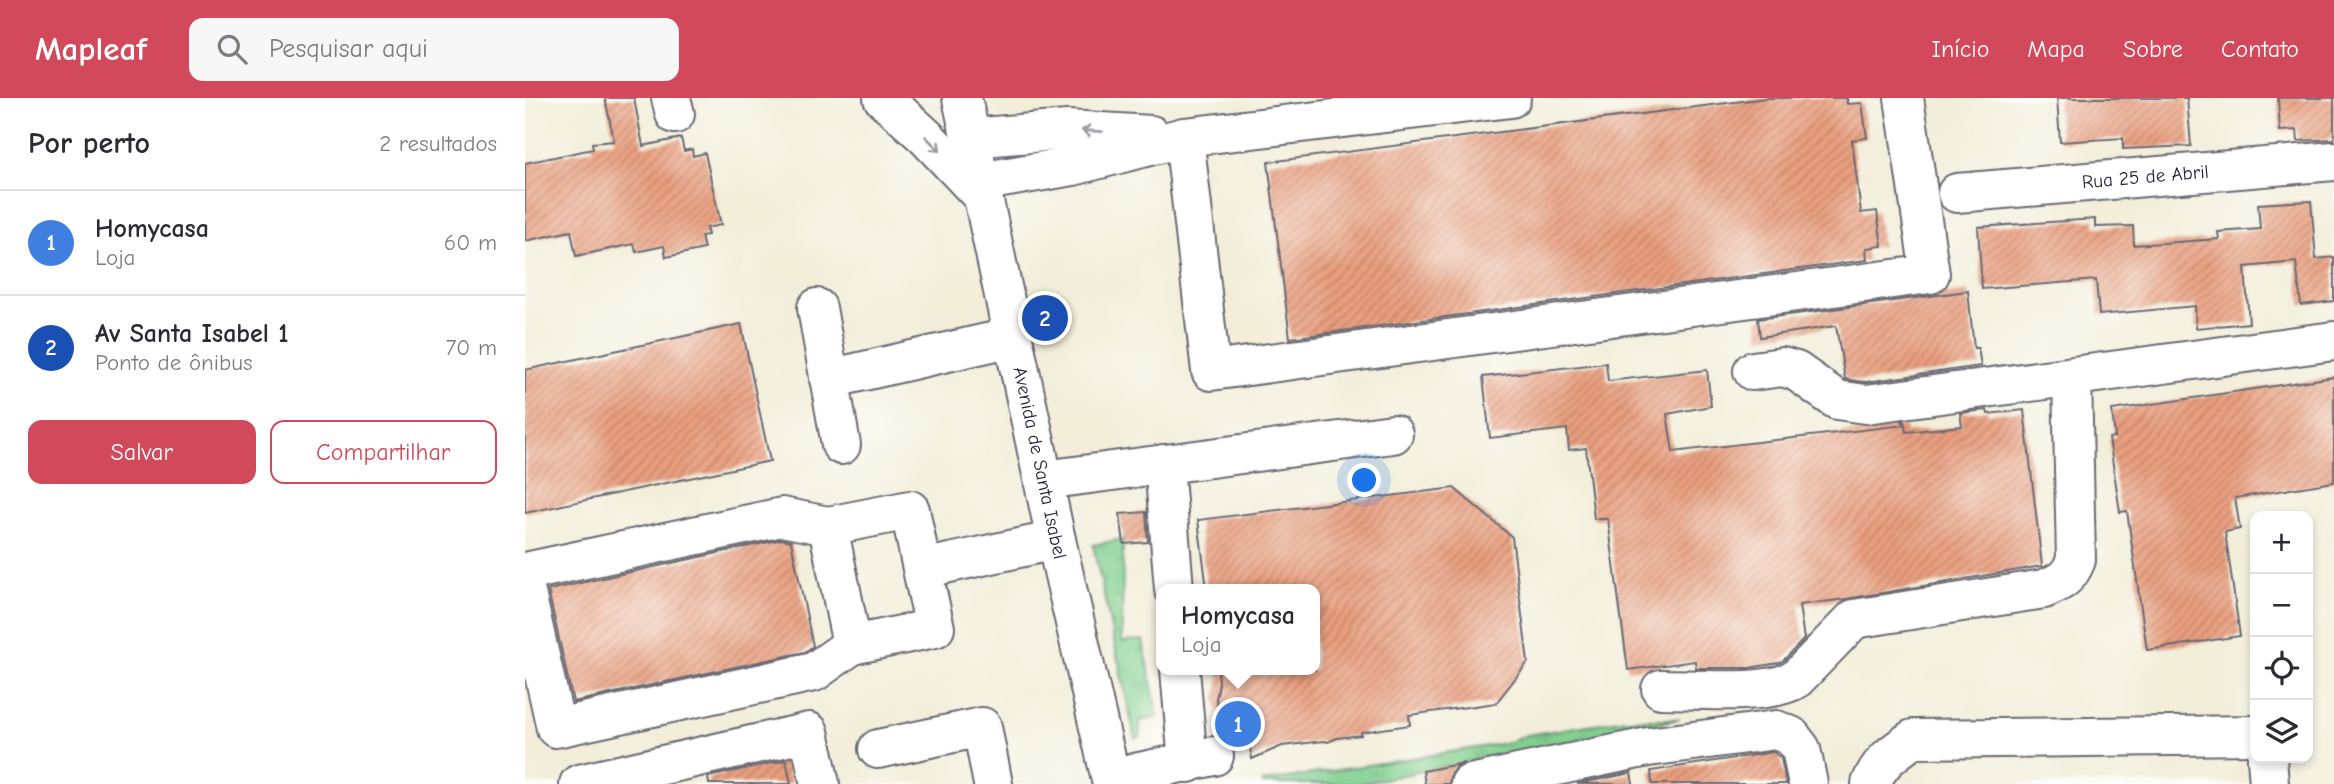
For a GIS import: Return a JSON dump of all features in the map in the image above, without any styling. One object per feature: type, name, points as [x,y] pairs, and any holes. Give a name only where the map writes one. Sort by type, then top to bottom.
[{"type":"street","points":[[883,98],[981,189],[1184,137],[1402,104],[1511,98]]},
{"type":"street","name":"Avenida de Santa Isabel","points":[[962,98],[1056,540],[1111,781]]},
{"type":"street","points":[[1184,137],[1211,371],[1930,274],[1905,98]]},
{"type":"street","points":[[970,138],[1068,130],[1184,137]]},
{"type":"street","name":"Rua 25 de Abril","points":[[1957,194],[2334,161]]},
{"type":"street","points":[[817,309],[841,445]]},
{"type":"street","points":[[829,379],[1013,337]]},
{"type":"street","points":[[1753,371],[1782,367],[1796,371],[1837,400],[1866,404],[2334,341]]},
{"type":"street","points":[[1661,689],[1760,689],[1786,685],[1796,679],[1854,619],[2044,589],[2070,575],[2076,560],[2072,377]]},
{"type":"street","points":[[1044,480],[1393,434]]},
{"type":"street","points":[[1164,464],[1174,584]]},
{"type":"street","points":[[525,572],[782,517],[828,526],[910,510],[935,628],[852,645],[814,672],[556,728],[525,589]]},
{"type":"street","points":[[828,526],[852,645]]},
{"type":"street","points":[[922,569],[1056,540]]},
{"type":"street","points":[[1111,781],[1201,759],[1181,675]]},
{"type":"street","points":[[878,749],[982,727],[993,784]]},
{"type":"street","points":[[1470,784],[1648,747],[1776,730],[1791,736],[1801,749],[1808,784]]},
{"type":"street","points":[[579,784],[809,732],[820,784]]},
{"type":"street","points":[[1871,784],[1875,773],[1888,756],[1913,739],[2250,735]]},
{"type":"street","points":[[2267,763],[2269,784]]},
{"type":"green space","points":[[1123,539],[1122,642],[1143,640],[1158,717],[1140,721],[1140,737],[1135,738],[1093,545]]},
{"type":"green space","points":[[1626,719],[1679,719],[1359,784],[1262,782],[1507,743],[1527,735]]},
{"type":"building","points":[[605,98],[634,98],[643,146],[681,138],[684,151],[692,149],[693,156],[705,153],[721,225],[706,228],[708,235],[701,236],[704,249],[666,257],[664,246],[636,252],[634,244],[576,256],[571,231],[525,241],[525,163],[593,149],[592,143],[614,141]]},
{"type":"building","points":[[1766,98],[1847,98],[1847,104],[1862,103],[1867,138],[1852,140],[1861,213],[1877,211],[1882,246],[1866,248],[1867,260],[1290,338],[1268,162]]},
{"type":"building","points":[[2057,98],[2187,98],[2191,146],[2123,149],[2123,138],[2060,142]]},
{"type":"building","points":[[2278,98],[2334,98],[2334,139],[2298,141],[2297,130],[2280,131]]},
{"type":"building","points":[[2311,201],[2316,259],[2334,257],[2334,301],[2301,305],[2296,262],[2245,267],[2249,323],[2196,328],[2195,306],[2099,315],[2096,280],[1982,289],[1978,227],[2095,219],[2095,227],[2133,226],[2134,245],[2219,239],[2218,232],[2260,229],[2258,204]]},
{"type":"building","points":[[1968,291],[1974,348],[1978,348],[1981,366],[1866,382],[1856,381],[1845,379],[1836,326],[1760,337],[1758,319]]},
{"type":"building","points":[[741,324],[770,461],[525,513],[525,370]]},
{"type":"building","points":[[1606,363],[1608,381],[1707,370],[1711,406],[1667,414],[1673,452],[1905,425],[1906,432],[1962,426],[1960,413],[1987,410],[1988,414],[2024,410],[2042,566],[1799,605],[1804,639],[1778,663],[1749,668],[1696,668],[1695,661],[1628,670],[1608,519],[1594,519],[1586,448],[1569,450],[1567,429],[1490,438],[1483,377]]},
{"type":"building","points":[[2334,377],[2334,482],[2235,498],[2240,529],[2225,532],[2240,636],[2147,650],[2127,511],[2120,512],[2109,438],[2115,437],[2112,410]]},
{"type":"building","points":[[1454,488],[1512,537],[1528,662],[1496,703],[1409,715],[1410,725],[1361,732],[1361,735],[1328,742],[1282,746],[1252,759],[1250,747],[1224,726],[1219,714],[1216,699],[1218,675],[1320,675],[1320,584],[1206,584],[1198,520]]},
{"type":"building","points":[[1146,512],[1148,542],[1124,544],[1120,514]]},
{"type":"building","points":[[782,539],[791,541],[813,646],[805,652],[573,702],[548,590]]},
{"type":"building","points":[[1773,752],[1781,758],[1786,784],[1652,784],[1651,771]]},
{"type":"building","points":[[786,760],[791,784],[709,784],[708,777]]},
{"type":"building","points":[[1464,763],[1455,768],[1449,784],[1425,784],[1423,771]]},
{"type":"building","points":[[1631,773],[1633,784],[1577,784]]},
{"type":"place","name":"Av Santa Isabel 1","points":[[1045,318]]},
{"type":"place","name":"Homycasa","points":[[1238,724]]}]
